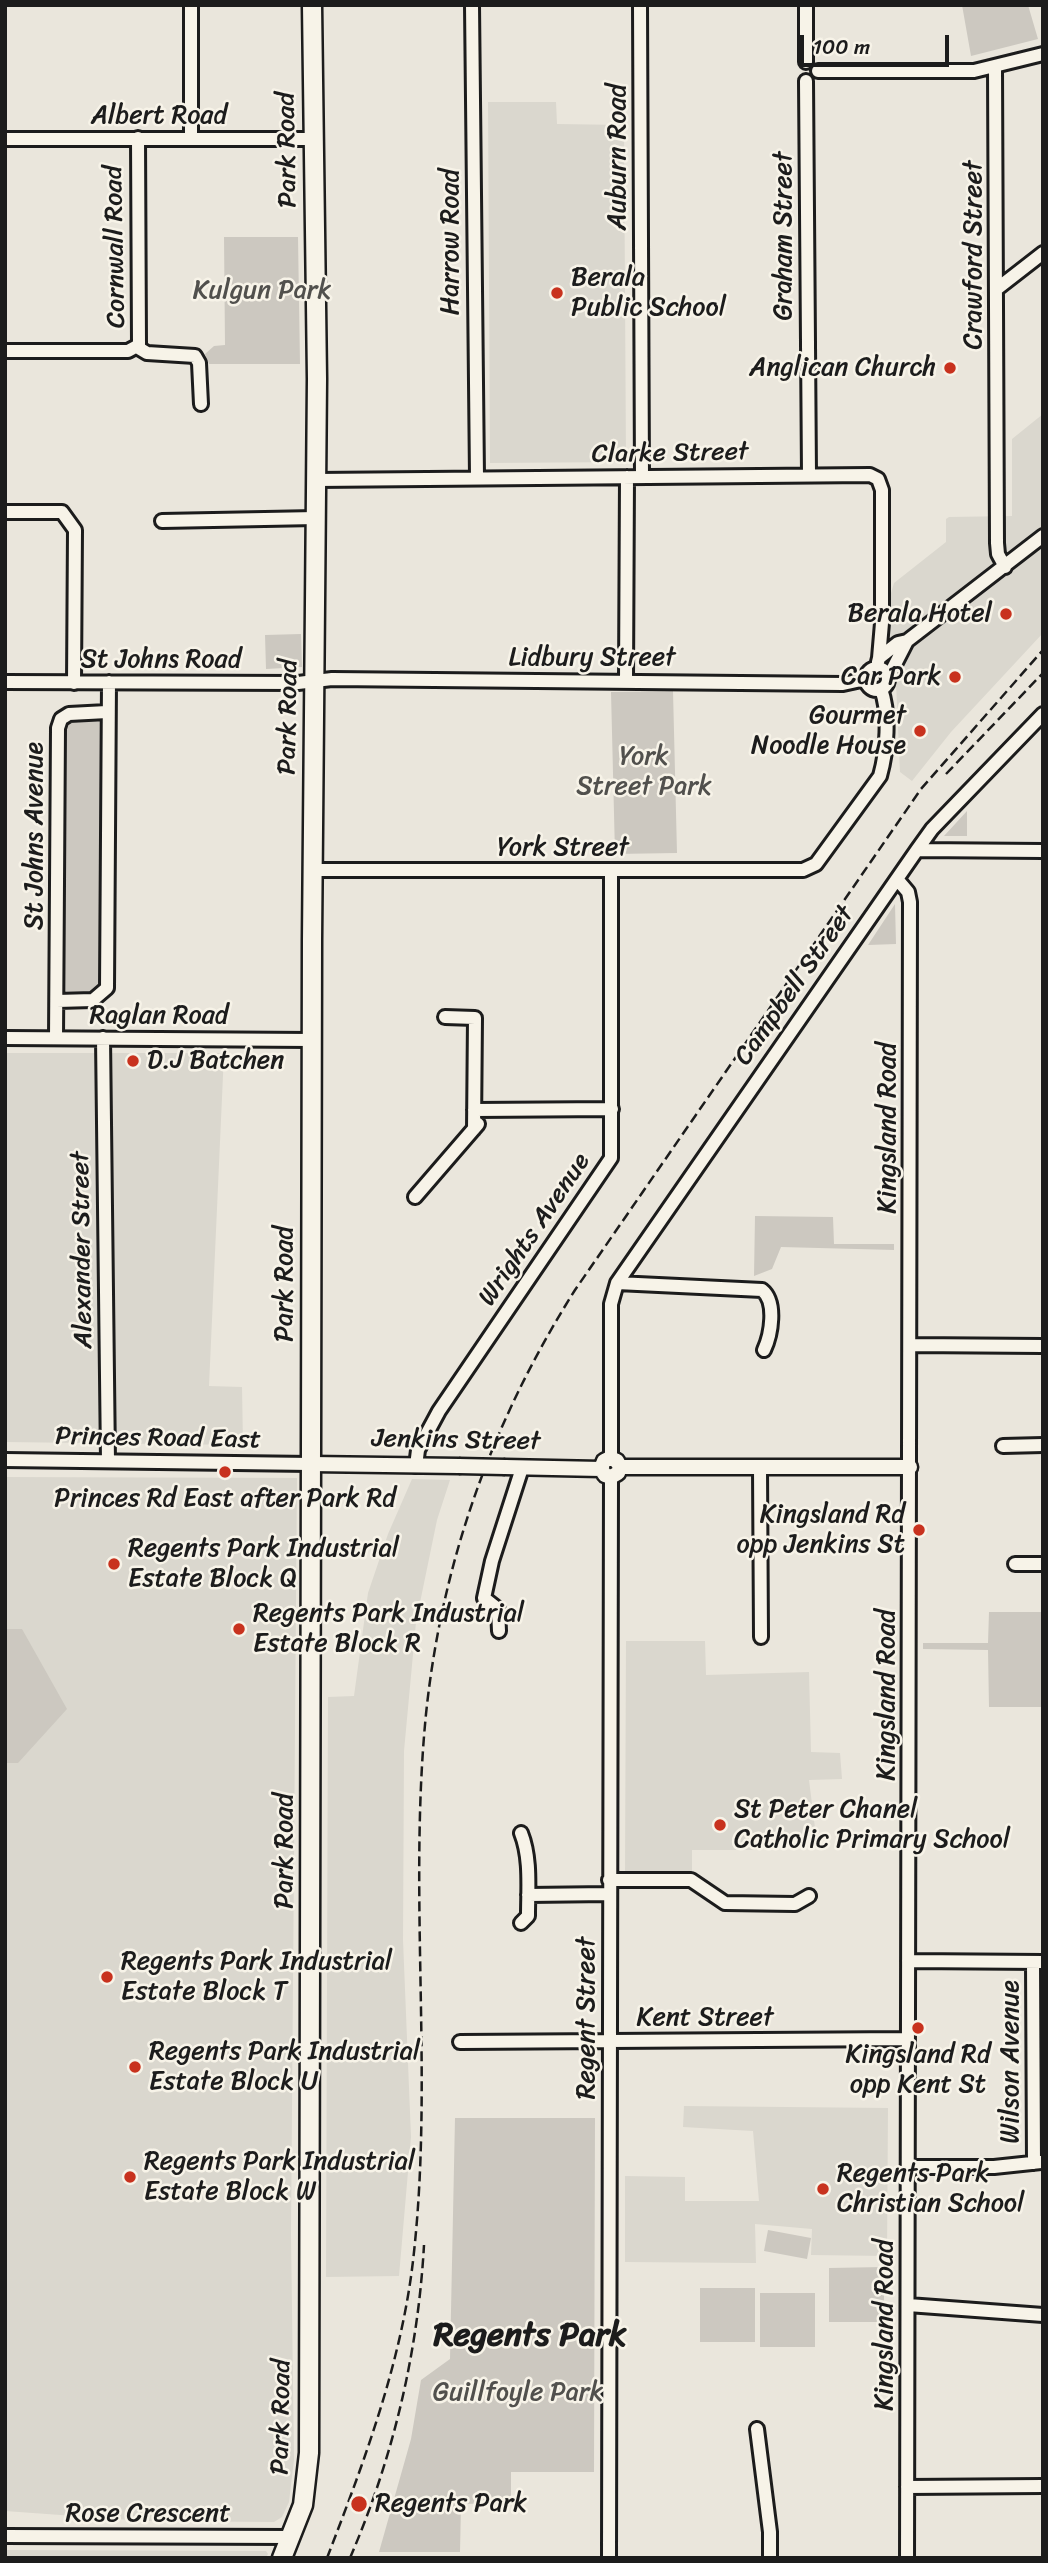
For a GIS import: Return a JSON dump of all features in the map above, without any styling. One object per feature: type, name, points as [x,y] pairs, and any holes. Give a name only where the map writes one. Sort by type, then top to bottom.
[{"type":"main road","name":"Park Road","points":[[282,2558],[303,2505],[308,2475],[312,1040],[316,681],[312,5]]},
{"type":"street","points":[[191,5],[191,139]]},
{"type":"street","name":"Harrow Road","points":[[472,5],[477,477]]},
{"type":"street","name":"Auburn Road","points":[[640,5],[642,477]]},
{"type":"street","points":[[806,5],[806,62],[799,69],[800,76],[806,81],[813,80],[818,71],[816,64],[806,62]]},
{"type":"street","points":[[818,71],[974,71],[995,68],[1043,54]]},
{"type":"street","name":"Crawford Street","points":[[995,68],[997,543],[998,554],[1005,567]]},
{"type":"street","name":"Graham Street","points":[[806,81],[810,475]]},
{"type":"street","name":"Cornwall Road","points":[[5,351],[128,351],[137,348],[140,339],[138,138]]},
{"type":"street","name":"Albert Road","points":[[5,139],[314,139]]},
{"type":"street","points":[[998,288],[1043,253]]},
{"type":"street","points":[[137,348],[152,354],[195,356],[200,363],[201,404]]},
{"type":"street","name":"Clarke Street","points":[[316,480],[870,475],[881,484],[882,623],[878,663]]},
{"type":"street","points":[[626,681],[627,477]]},
{"type":"street","points":[[5,512],[62,512],[75,530],[74,682]]},
{"type":"street","points":[[162,521],[316,518]]},
{"type":"street","points":[[903,642],[885,683],[872,688],[866,679],[878,663],[903,642],[1043,536]]},
{"type":"street","points":[[882,623],[890,640],[903,642]]},
{"type":"street","points":[[878,663],[885,670],[885,683]]},
{"type":"street","name":"Lidbury Street","points":[[316,681],[843,684],[866,679]]},
{"type":"street","name":"St Johns Road","points":[[5,682],[316,681]]},
{"type":"street","points":[[57,1001],[93,1000],[107,988],[109,682]]},
{"type":"street","name":"York Street","points":[[314,870],[796,871],[811,868],[880,776],[884,760],[885,683]]},
{"type":"street","name":"St Johns Avenue","points":[[56,1038],[58,728],[61,719],[69,714],[107,712]]},
{"type":"street","name":"Campbell Street","points":[[611,1304],[617,1283],[932,829],[1043,713]]},
{"type":"street","points":[[917,850],[1043,851]]},
{"type":"street","name":"Wrights Avenue","points":[[416,1466],[418,1450],[439,1411],[608,1165],[612,1153],[611,870]]},
{"type":"street","name":"Kingsland Road","points":[[897,879],[908,891],[910,902],[907,2558]]},
{"type":"street","points":[[445,1017],[475,1018],[474,1129]]},
{"type":"street","name":"Raglan Road","points":[[5,1038],[312,1040]]},
{"type":"street","name":"Alexander Street","points":[[103,1038],[108,1461]]},
{"type":"street","points":[[474,1110],[612,1109]]},
{"type":"street","points":[[415,1197],[490,1110]]},
{"type":"street","points":[[617,1283],[762,1290],[769,1299],[770,1336],[764,1350]]},
{"type":"street","name":"Regent Street","points":[[609,2558],[611,1304]]},
{"type":"street","points":[[910,1345],[1043,1346]]},
{"type":"street","points":[[1003,1446],[1043,1445]]},
{"type":"street","name":"Princes Road East","points":[[5,1460],[311,1464]]},
{"type":"street","name":"Jenkins Street","points":[[311,1464],[522,1468],[909,1467]]},
{"type":"street","points":[[499,1631],[498,1609],[484,1598],[492,1561],[522,1468]]},
{"type":"street","points":[[760,1468],[761,1637]]},
{"type":"street","points":[[1015,1564],[1043,1564]]},
{"type":"street","points":[[521,1833],[527,1848],[528,1895],[528,1916],[521,1923]]},
{"type":"street","points":[[609,1880],[691,1880],[725,1903],[795,1904],[809,1896]]},
{"type":"street","points":[[528,1895],[609,1894]]},
{"type":"street","points":[[908,1961],[1038,1962]]},
{"type":"street","name":"Wilson Avenue","points":[[1038,1962],[1039,2162]]},
{"type":"street","name":"Kent Street","points":[[460,2042],[908,2039]]},
{"type":"street","points":[[908,2166],[994,2167],[1039,2162]]},
{"type":"street","points":[[908,2305],[1043,2315]]},
{"type":"street","points":[[757,2428],[770,2532],[770,2558]]},
{"type":"street","points":[[907,2487],[1043,2486]]},
{"type":"street","name":"Rose Crescent","points":[[5,2536],[291,2537]]},
{"type":"shaded area","name":"Berala Public School","points":[[488,102],[556,102],[557,124],[624,125],[626,462],[490,463]]},
{"type":"shaded area","points":[[1043,414],[1043,633],[951,732],[912,781],[900,772],[895,660],[882,623],[894,583],[946,542],[946,519],[949,517],[1012,516],[1012,439]]},
{"type":"shaded area","points":[[5,1053],[224,1053],[209,1386],[242,1387],[243,1445],[5,1442]]},
{"type":"shaded area","points":[[5,1477],[297,1478],[291,2234],[294,2460],[289,2502],[282,2517],[274,2522],[144,2521],[5,2511]]},
{"type":"shaded area","points":[[412,1479],[450,1480],[437,1520],[416,1622],[404,1751],[403,1940],[411,2137],[399,2276],[326,2277],[328,1697],[354,1696],[368,1593],[388,1534]]},
{"type":"shaded area","points":[[626,1641],[705,1641],[706,1675],[809,1672],[811,1752],[840,1753],[842,1779],[809,1780],[816,1836],[757,1836],[757,1850],[692,1850],[692,1872],[625,1873]]},
{"type":"shaded area","name":"Regents Park Christian School","points":[[684,2106],[888,2108],[887,2256],[811,2255],[812,2229],[755,2224],[756,2263],[625,2262],[625,2176],[685,2177],[685,2201],[759,2201],[753,2131],[683,2127]]},
{"type":"shaded area","points":[[5,2550],[266,2551],[268,2554],[266,2558],[5,2558]]},
{"type":"green space","points":[[962,5],[1028,5],[1038,39],[971,56]]},
{"type":"green space","name":"Kulgun Park","points":[[224,237],[298,237],[300,364],[209,364],[205,354],[214,346],[225,345]]},
{"type":"green space","points":[[301,634],[302,667],[266,669],[265,635]]},
{"type":"green space","name":"York Street Park","points":[[673,691],[677,853],[615,854],[611,692]]},
{"type":"green space","points":[[96,718],[103,723],[102,985],[89,995],[63,995],[65,722]]},
{"type":"green space","points":[[967,811],[967,836],[944,836]]},
{"type":"green space","points":[[895,904],[896,944],[868,945]]},
{"type":"green space","points":[[755,1216],[833,1217],[834,1244],[894,1244],[894,1250],[781,1247],[772,1269],[754,1276]]},
{"type":"green space","points":[[989,1612],[1043,1612],[1043,1707],[989,1707],[988,1650],[923,1649],[923,1643],[988,1643]]},
{"type":"green space","points":[[5,1629],[22,1629],[67,1709],[18,1763],[5,1763]]},
{"type":"green space","name":"Guillfoyle Park","points":[[455,2118],[595,2118],[594,2472],[511,2472],[511,2503],[461,2504],[460,2552],[379,2552],[411,2439],[421,2380],[450,2359]]},
{"type":"green space","points":[[768,2230],[811,2238],[807,2259],[764,2251]]},
{"type":"green space","points":[[884,2267],[884,2322],[829,2322],[829,2268]]},
{"type":"green space","points":[[700,2288],[755,2288],[755,2342],[700,2342]]},
{"type":"green space","points":[[760,2293],[815,2293],[815,2347],[760,2347]]},
{"type":"railway","points":[[327,2558],[367,2449],[390,2375],[400,2337],[413,2261],[421,2125],[419,1851],[426,1714],[445,1601],[476,1493],[519,1389],[575,1290],[921,789],[1043,650]]},
{"type":"railway","points":[[946,774],[1043,673]]},
{"type":"railway","points":[[350,2558],[379,2482],[401,2405],[416,2325],[424,2245]]},
{"type":"place","name":"Berala Public School","points":[[557,293]]},
{"type":"place","name":"Anglican Church","points":[[950,368]]},
{"type":"place","name":"Berala Hotel","points":[[1006,614]]},
{"type":"place","name":"Car Park","points":[[955,677]]},
{"type":"place","name":"Gourmet Noodle House","points":[[920,731]]},
{"type":"place","name":"D.J Batchen","points":[[133,1061]]},
{"type":"place","name":"Princes Rd East after Park Rd","points":[[225,1472]]},
{"type":"place","name":"Kingsland Rd opp Jenkins St","points":[[919,1530]]},
{"type":"place","name":"Regents Park Industrial Estate Block Q","points":[[114,1564]]},
{"type":"place","name":"Regents Park Industrial Estate Block R","points":[[239,1629]]},
{"type":"place","name":"St Peter Chanel Catholic Primary School","points":[[720,1825]]},
{"type":"place","name":"Regents Park Industrial Estate Block T","points":[[107,1977]]},
{"type":"place","name":"Kingsland Rd opp Kent St","points":[[918,2028]]},
{"type":"place","name":"Regents Park Industrial Estate Block U","points":[[135,2067]]},
{"type":"place","name":"Regents Park Industrial Estate Block W","points":[[130,2177]]},
{"type":"place","name":"Regents Park Christian School","points":[[823,2189]]},
{"type":"place","name":"Regents Park","points":[[359,2504]]},
{"type":"district","name":"Regents Park","points":[[530,2337]]}]
